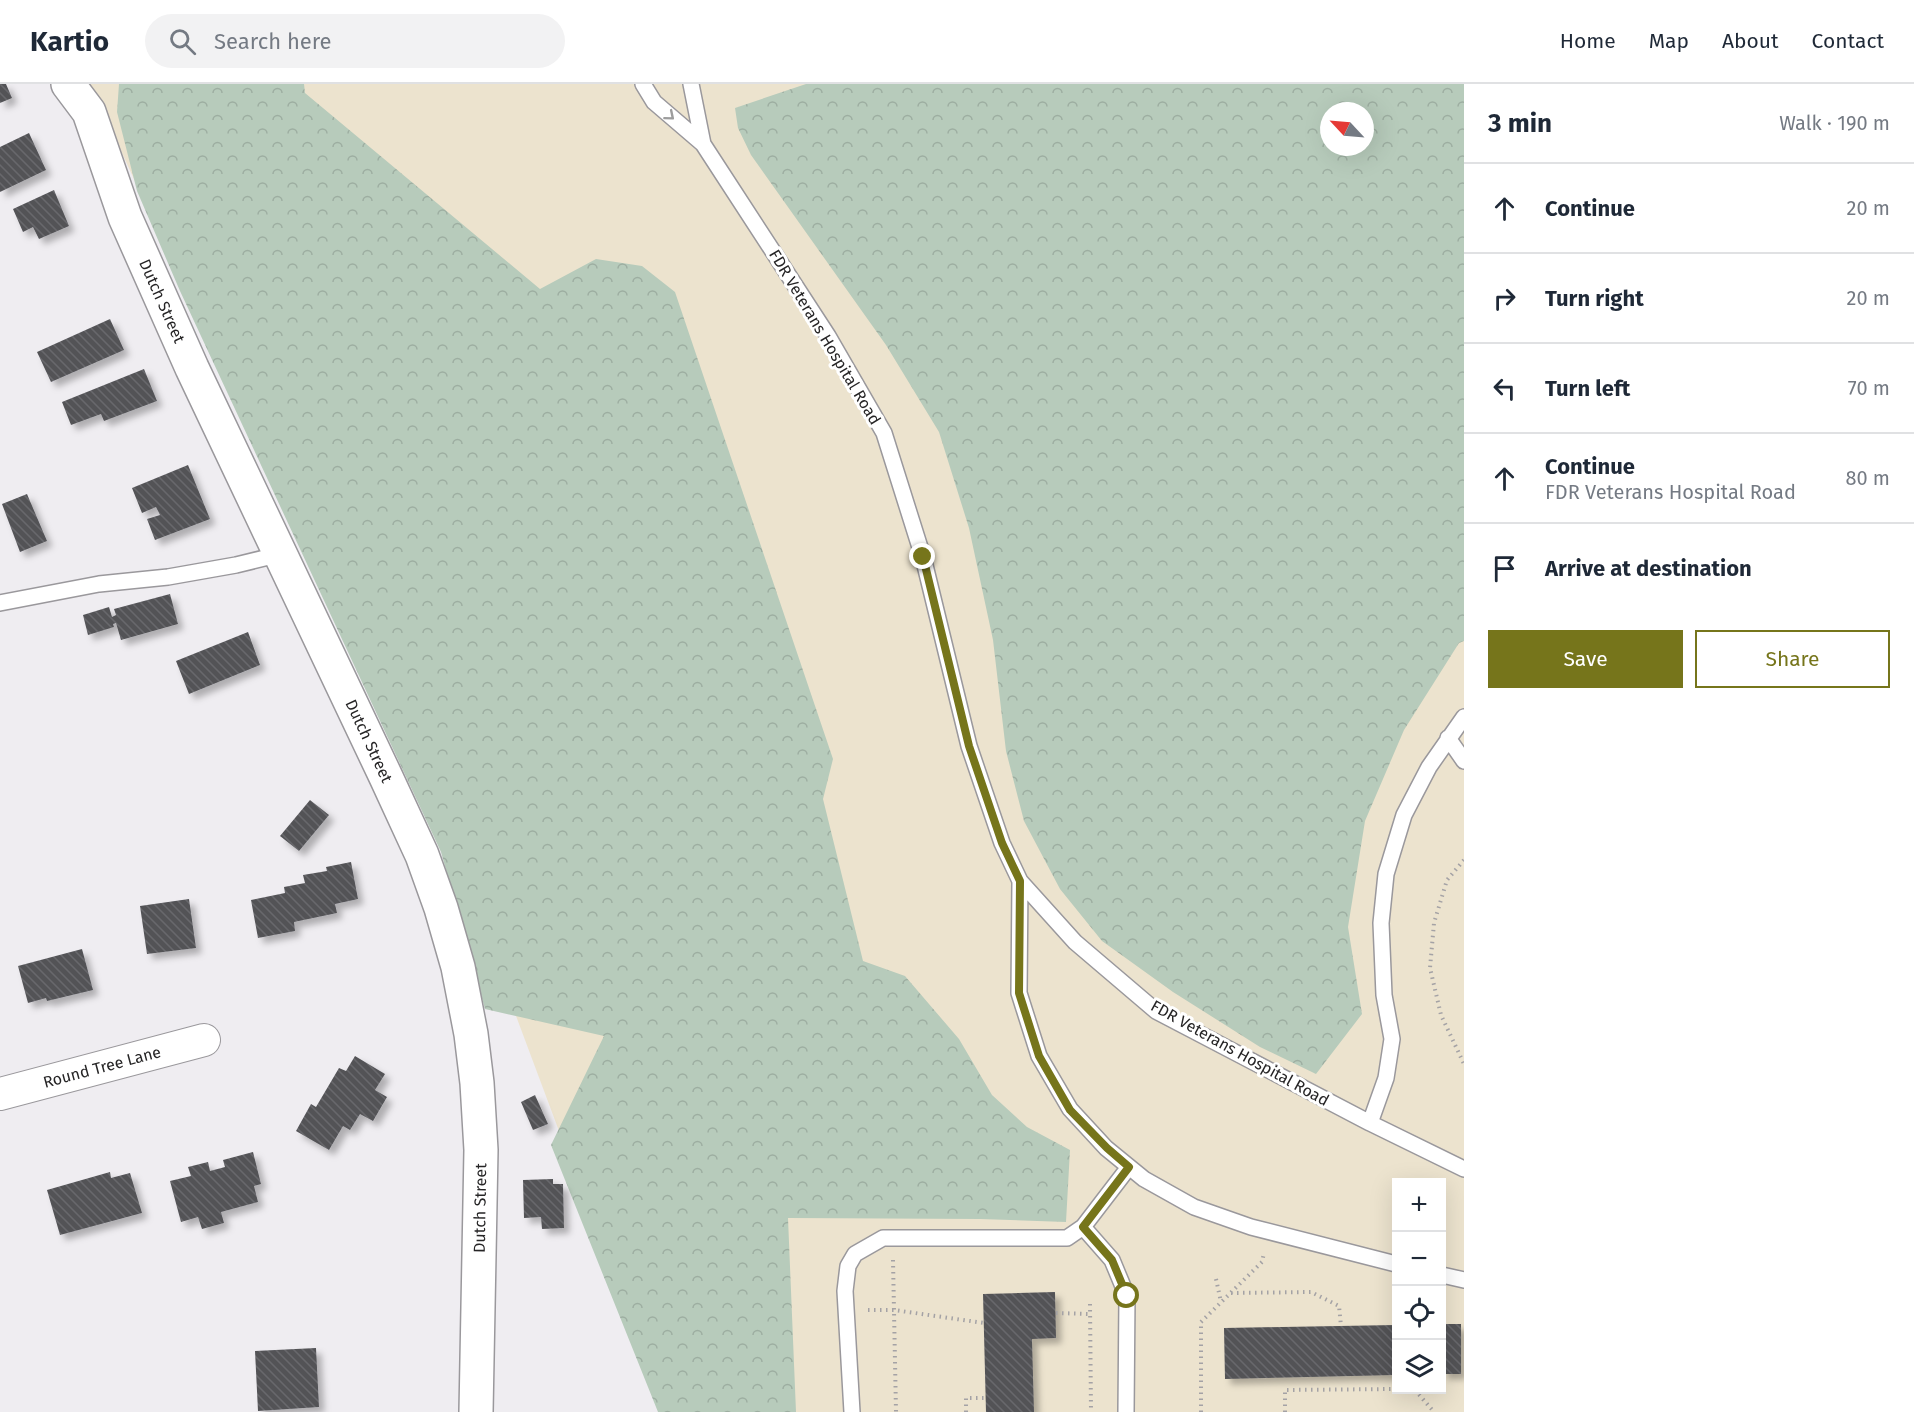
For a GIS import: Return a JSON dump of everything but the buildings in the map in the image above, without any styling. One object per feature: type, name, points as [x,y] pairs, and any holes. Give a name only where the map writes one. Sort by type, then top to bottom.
[{"type":"street","name":"Dutch Street","points":[[68,84],[92,98],[125,217],[192,368],[422,855],[441,908],[458,967],[471,1034],[477,1083],[481,1150],[476,1412]]},
{"type":"street","name":"Round Tree Lane","points":[[0,1094],[204,1040]]},
{"type":"lane","points":[[643,84],[654,102],[703,144]]},
{"type":"lane","name":"FDR Veterans Hospital Road","points":[[691,84],[703,144],[828,336],[884,433],[923,557],[969,746],[1002,843],[1020,881],[1075,942],[1156,1011],[1370,1123],[1464,1169]]},
{"type":"lane","points":[[0,603],[99,584],[168,577],[236,565],[280,554]]},
{"type":"lane","points":[[1370,1123],[1386,1078],[1392,1039],[1384,995],[1381,923],[1386,874],[1404,815],[1429,767],[1464,717]]},
{"type":"lane","points":[[1448,738],[1464,760]]},
{"type":"lane","points":[[1020,881],[1019,993],[1039,1056],[1070,1110],[1107,1148],[1144,1179],[1194,1207],[1251,1227],[1392,1263]]},
{"type":"lane","points":[[852,1412],[845,1291],[848,1266],[855,1254],[883,1239],[1067,1238],[1083,1227],[1129,1167]]},
{"type":"lane","points":[[1083,1227],[1112,1260],[1127,1296],[1126,1412]]},
{"type":"lane","points":[[1446,1276],[1464,1280]]},
{"type":"path","points":[[1464,860],[1447,880],[1434,923],[1430,968],[1442,1015],[1464,1064]]},
{"type":"path","points":[[893,1256],[896,1412]]},
{"type":"path","points":[[1201,1412],[1201,1322],[1262,1262]]},
{"type":"path","points":[[1216,1278],[1221,1302]]},
{"type":"path","points":[[1230,1293],[1311,1292],[1339,1306],[1341,1326]]},
{"type":"path","points":[[1090,1304],[1091,1412]]},
{"type":"path","points":[[894,1310],[984,1323]]},
{"type":"path","points":[[1056,1313],[1090,1314]]},
{"type":"path","points":[[1285,1412],[1285,1390],[1392,1389]]},
{"type":"path","points":[[1418,1394],[1434,1412]]},
{"type":"path","points":[[966,1412],[966,1398],[985,1398]]},
{"type":"shaded area","points":[[90,84],[854,84],[1464,448],[1464,1412],[664,1412],[494,957]]},
{"type":"green space","points":[[119,84],[304,84],[305,93],[540,289],[596,259],[642,266],[675,292],[833,759],[823,799],[863,961],[905,976],[959,1039],[992,1095],[1027,1127],[1070,1150],[1066,1222],[788,1218],[796,1412],[658,1412],[551,1145],[604,1036],[485,1009],[441,852],[180,291],[137,191],[117,112]]},
{"type":"green space","points":[[806,84],[1464,84],[1464,641],[1459,643],[1404,730],[1365,821],[1348,927],[1362,1014],[1316,1074],[1260,1047],[1173,992],[1102,941],[1060,889],[1024,821],[1006,751],[993,640],[969,528],[939,432],[886,345],[751,155],[738,128],[735,108]]},
{"type":"route","points":[[923,557],[969,746],[1002,843],[1020,881],[1019,993],[1039,1056],[1070,1110],[1129,1167],[1083,1227],[1112,1260],[1127,1296]]}]
